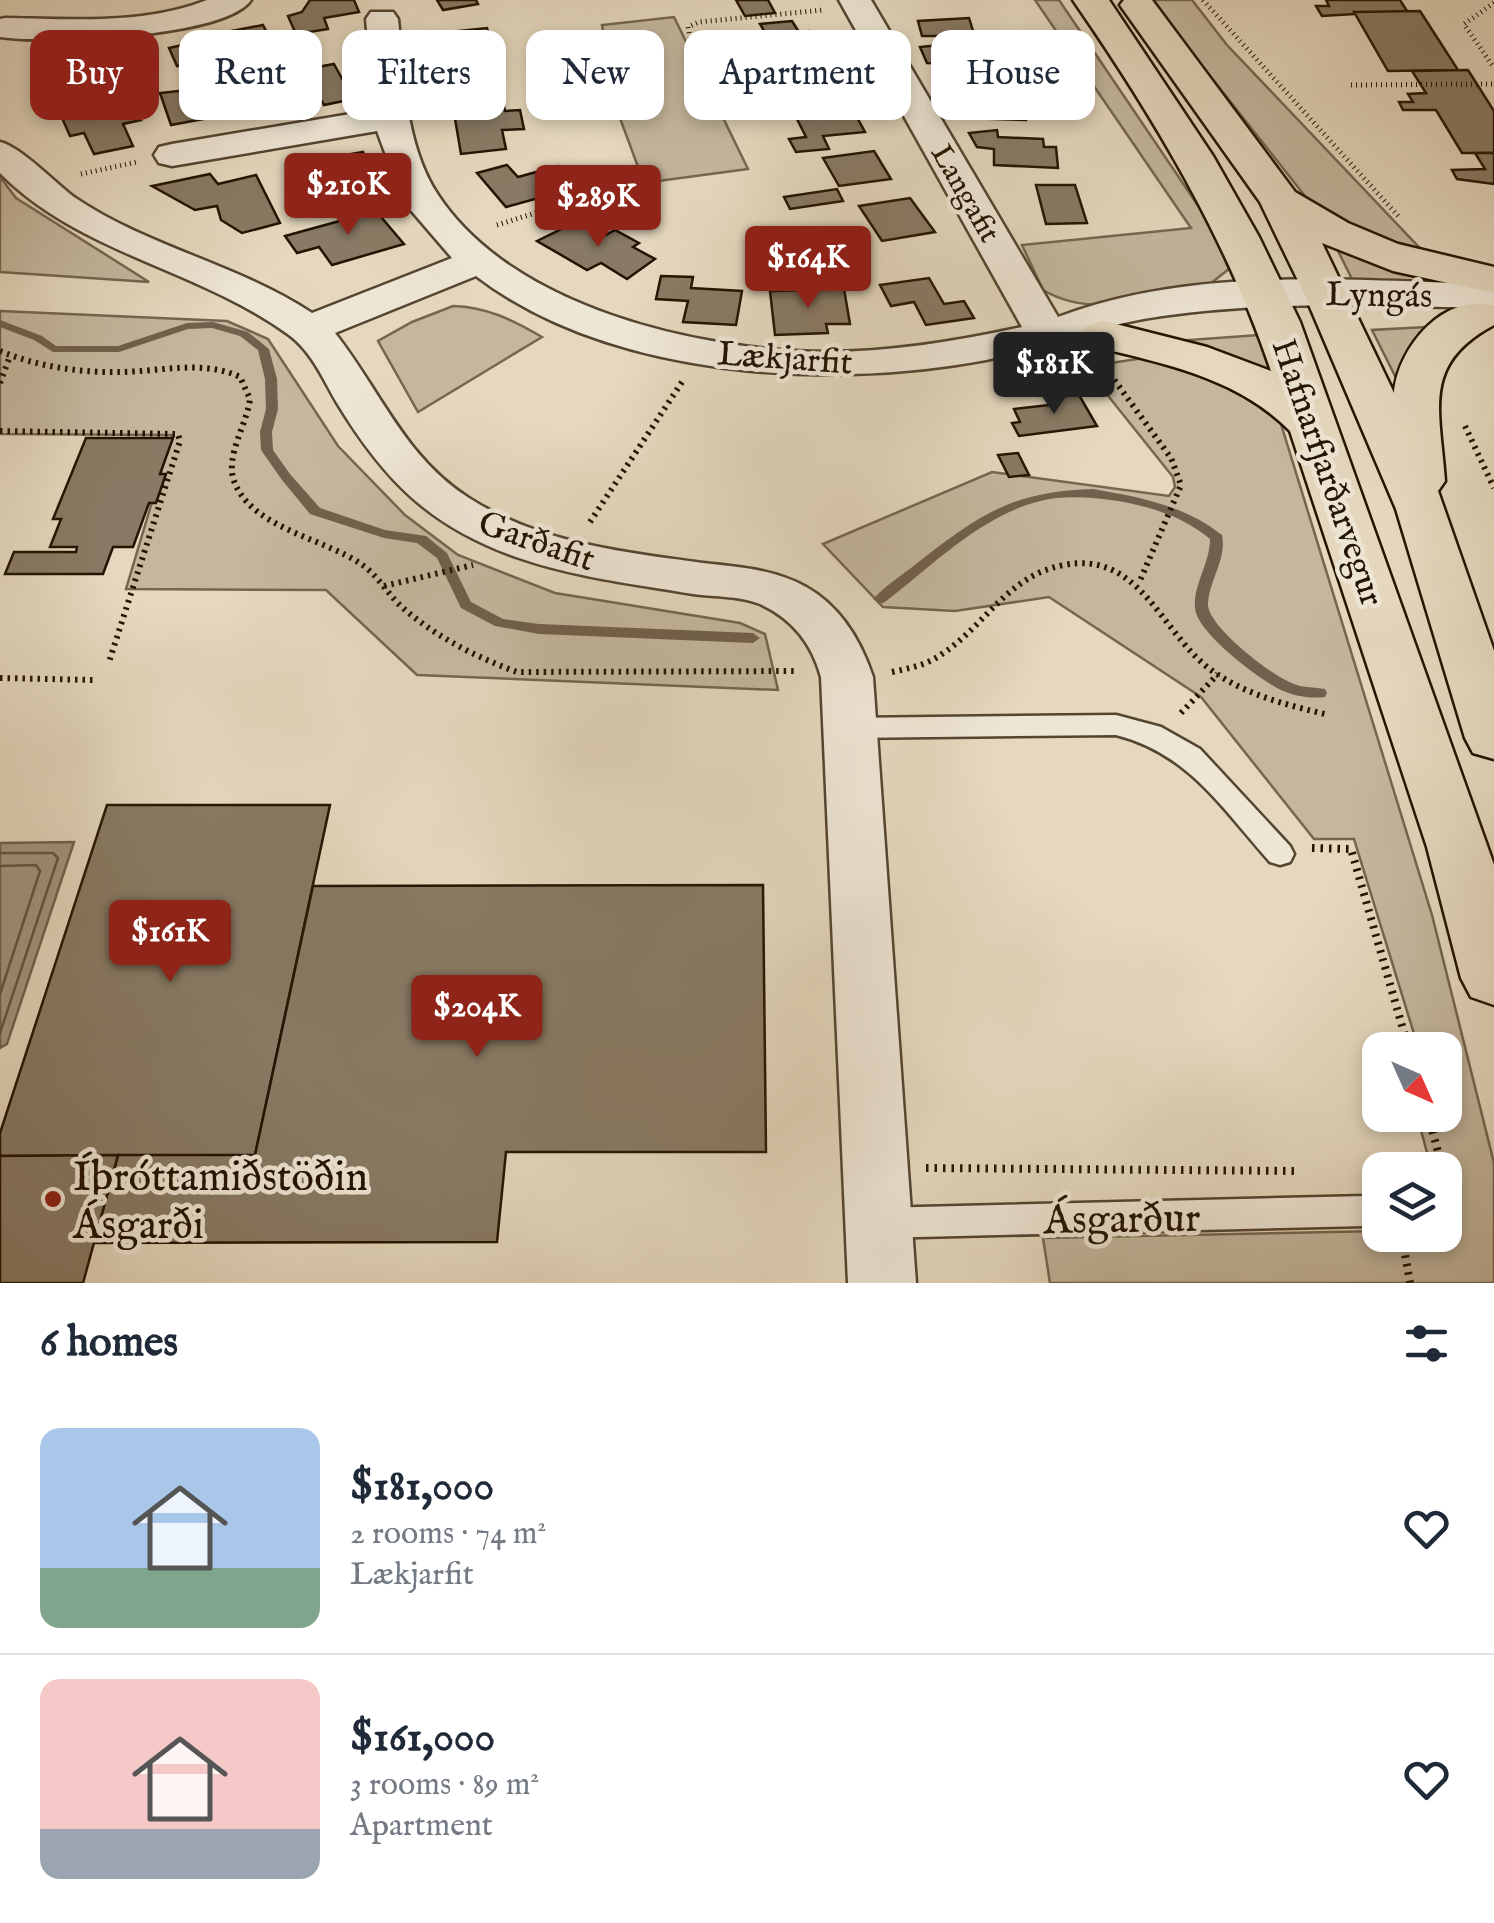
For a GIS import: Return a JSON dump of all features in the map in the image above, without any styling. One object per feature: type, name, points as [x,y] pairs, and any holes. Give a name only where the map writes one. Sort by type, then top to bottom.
[{"type":"main road","name":"Hafnarfjarðarvegur","points":[[1090,0],[1184,134],[1271,307],[1458,847],[1494,978]]},
{"type":"main road","name":"Hafnarfjarðarvegur","points":[[1134,0],[1222,115],[1280,201],[1421,509],[1494,738]]},
{"type":"main road","points":[[1280,201],[1320,226],[1490,302]]},
{"type":"main road","points":[[1421,509],[1418,377],[1426,354],[1440,335],[1490,302]]},
{"type":"main road","points":[[1107,354],[1197,358],[1281,395],[1315,428]]},
{"type":"street","points":[[2,33],[26,0]]},
{"type":"street","points":[[2,33],[158,23],[235,0]]},
{"type":"street","name":"Langafit","points":[[857,4],[1048,334]]},
{"type":"street","name":"Lækjarfit","points":[[382,19],[383,30]]},
{"type":"street","points":[[172,155],[379,120]]},
{"type":"street","name":"Lækjarfit","points":[[392,120],[422,201],[467,250],[509,282],[571,312],[702,352],[828,364],[880,362],[1048,334],[1110,313],[1271,307]]},
{"type":"street","name":"Garðafit","points":[[0,153],[17,172],[58,202],[254,297],[309,329],[390,454],[419,484],[484,526],[568,555],[756,586],[792,601],[823,626],[842,656],[847,678],[879,1225]]},
{"type":"street","points":[[309,329],[467,250]]},
{"type":"street","name":"Lyngás","points":[[1271,307],[1490,302]]},
{"type":"street","name":"Lækjarfit","points":[[1048,334],[1107,354],[1271,307]]},
{"type":"lane","points":[[848,728],[1116,725],[1152,734],[1191,756],[1280,854]]},
{"type":"lane","name":"Ásgarður","points":[[879,1225],[1362,1211]]},
{"type":"path","points":[[1203,0],[1264,70],[1336,142],[1402,222]]},
{"type":"path","points":[[1494,3],[1464,24],[1494,68]]},
{"type":"path","points":[[688,30],[699,22],[857,4]]},
{"type":"path","points":[[1351,85],[1494,84]]},
{"type":"path","points":[[467,250],[653,176]]},
{"type":"path","points":[[0,351],[10,356],[109,372],[203,369],[226,371],[240,378],[249,389],[248,412],[234,454],[233,479],[252,503],[278,525],[341,551],[367,568],[403,608],[481,659],[517,672],[812,671]]},
{"type":"path","points":[[568,555],[702,352]]},
{"type":"path","points":[[1107,354],[1171,458],[1181,485],[1139,584]]},
{"type":"path","points":[[0,383],[10,356]]},
{"type":"path","points":[[1464,424],[1494,488]]},
{"type":"path","points":[[0,431],[178,434],[180,441],[109,662]]},
{"type":"path","points":[[384,586],[434,571],[484,563]]},
{"type":"path","points":[[897,671],[910,673],[950,651],[1030,572],[1072,563],[1124,572],[1139,584],[1176,638],[1218,674],[1264,697],[1325,714]]},
{"type":"path","points":[[1172,722],[1218,674]]},
{"type":"path","points":[[0,678],[95,680]]},
{"type":"path","points":[[1351,848],[1405,1032]]},
{"type":"path","points":[[879,1225],[1316,1172]]},
{"type":"path","points":[[1406,1252],[1410,1283]]},
{"type":"shaded area","points":[[1035,0],[1059,0],[1079,30],[1056,30]]},
{"type":"shaded area","points":[[1150,0],[1192,0],[1227,45],[1434,263],[1316,210]]},
{"type":"shaded area","points":[[674,17],[684,38],[684,120],[724,120],[748,169],[651,182],[641,175],[621,120],[664,120],[664,30],[603,30],[602,25]]},
{"type":"shaded area","points":[[1095,53],[1203,213],[1224,248],[1229,269],[1206,287],[1123,304],[1082,304],[1043,290],[1022,245],[1191,228],[1095,88]]},
{"type":"shaded area","points":[[0,177],[16,198],[149,282],[0,272]]},
{"type":"shaded area","points":[[1336,247],[1436,279],[1438,285],[1354,283]]},
{"type":"shaded area","points":[[453,306],[499,316],[542,337],[418,412],[378,341]]},
{"type":"shaded area","points":[[0,311],[227,321],[268,339],[338,446],[405,515],[458,555],[555,593],[740,623],[765,634],[778,690],[417,675],[326,590],[126,589],[172,435],[0,434]]},
{"type":"shaded area","points":[[1372,330],[1429,330],[1396,378]]},
{"type":"shaded area","points":[[1258,335],[1275,376],[1176,341]]},
{"type":"shaded area","points":[[1176,353],[1273,398],[1432,915],[1461,1032],[1413,1032],[1354,839],[1314,839],[1201,697],[1049,597],[955,611],[883,607],[823,544],[992,472],[1169,496],[1175,487],[1173,477],[1085,367]]},
{"type":"shaded area","points":[[1462,1035],[1494,1163],[1494,1283],[1050,1283],[1043,1238],[1362,1231],[1362,1252],[1462,1252],[1462,1152],[1427,1152],[1422,1132],[1462,1132]]},
{"type":"water","points":[[74,842],[7,1044],[0,1048],[0,843]]},
{"type":"building","points":[[310,0],[354,0],[359,12],[324,18],[328,29],[294,30],[288,16],[302,12]]},
{"type":"building","points":[[437,0],[476,0],[478,4],[443,10]]},
{"type":"building","points":[[736,0],[768,0],[775,13],[745,16]]},
{"type":"building","points":[[1326,0],[1400,0],[1407,11],[1322,16],[1316,6],[1329,6]]},
{"type":"building","points":[[1420,11],[1458,70],[1388,71],[1354,12]]},
{"type":"building","points":[[969,18],[973,30],[931,30],[931,36],[922,36],[918,21]]},
{"type":"building","points":[[792,21],[798,30],[764,30],[760,24]]},
{"type":"building","points":[[263,25],[266,30],[237,30]]},
{"type":"building","points":[[179,46],[179,66],[177,66],[169,48]]},
{"type":"building","points":[[931,46],[931,63],[927,63],[920,47]]},
{"type":"building","points":[[334,64],[342,79],[342,101],[324,105],[322,102],[322,66]]},
{"type":"building","points":[[1468,70],[1494,111],[1494,153],[1462,153],[1436,110],[1403,110],[1399,102],[1413,102],[1408,94],[1426,93],[1412,71]]},
{"type":"building","points":[[179,91],[179,120],[198,120],[171,125],[160,93]]},
{"type":"building","points":[[520,110],[524,129],[502,130],[506,149],[461,154],[455,120],[506,120],[506,111]]},
{"type":"building","points":[[63,120],[141,120],[123,124],[133,146],[94,154],[84,133],[70,136]]},
{"type":"building","points":[[798,120],[858,120],[865,132],[823,136],[829,149],[796,152],[789,139],[806,137]]},
{"type":"building","points":[[997,130],[998,137],[1043,139],[1044,147],[1056,147],[1058,168],[994,165],[994,149],[977,147],[969,133]]},
{"type":"building","points":[[874,151],[891,179],[839,186],[823,158]]},
{"type":"building","points":[[363,152],[381,192],[343,200],[348,210],[312,216],[293,171],[321,166],[318,160]]},
{"type":"building","points":[[1475,153],[1494,153],[1494,184],[1457,179],[1452,170],[1485,169]]},
{"type":"building","points":[[507,165],[518,177],[558,166],[578,187],[506,207],[477,173]]},
{"type":"building","points":[[210,174],[218,184],[256,175],[280,223],[242,233],[221,220],[217,206],[195,210],[152,186]]},
{"type":"building","points":[[1036,185],[1075,185],[1087,223],[1046,224]]},
{"type":"building","points":[[837,189],[843,201],[790,209],[784,197]]},
{"type":"building","points":[[910,198],[935,232],[882,241],[859,206]]},
{"type":"building","points":[[376,211],[404,244],[332,265],[319,247],[297,253],[285,236]]},
{"type":"building","points":[[576,222],[602,237],[615,230],[639,243],[633,247],[655,259],[627,279],[601,263],[587,270],[537,241]]},
{"type":"building","points":[[799,241],[864,242],[864,252],[799,251]]},
{"type":"building","points":[[661,276],[693,277],[691,288],[742,291],[736,325],[683,322],[688,301],[656,299]]},
{"type":"building","points":[[929,278],[944,304],[964,301],[974,318],[926,325],[914,302],[891,306],[880,285]]},
{"type":"building","points":[[844,289],[850,324],[826,324],[828,333],[775,335],[770,291]]},
{"type":"building","points":[[1079,395],[1097,426],[1019,436],[1012,423],[1020,422],[1014,409],[1058,404],[1054,397]]},
{"type":"building","points":[[86,438],[173,438],[160,474],[166,474],[156,503],[149,503],[133,547],[113,547],[103,574],[5,574],[14,552],[76,552],[77,547],[50,547],[61,519],[53,519]]},
{"type":"building","points":[[1018,453],[1029,475],[1009,477],[998,455]]},
{"type":"building","points":[[107,805],[330,805],[255,1155],[0,1156],[0,1133]]},
{"type":"building","points":[[763,885],[766,1152],[506,1152],[497,1242],[94,1243],[118,1155],[255,1155],[313,886]]},
{"type":"building","name":"Íþróttamiðstöðin Ásgarði","points":[[118,1155],[83,1283],[0,1283],[0,1156]]},
{"type":"waterway","points":[[0,323],[38,338],[53,349],[119,349],[187,326],[213,325],[244,334],[263,349],[271,379],[267,450],[286,477],[315,511],[384,534],[421,539],[442,556],[466,605],[500,623],[539,629],[753,638]]},
{"type":"waterway","points":[[880,599],[967,532],[1024,502],[1057,494],[1093,493],[1134,500],[1178,514],[1217,538],[1202,604],[1206,620],[1238,652],[1275,680],[1292,689],[1320,693]]},
{"type":"place","name":"Íþróttamiðstöðin Ásgarði","points":[[53,1199]]}]
